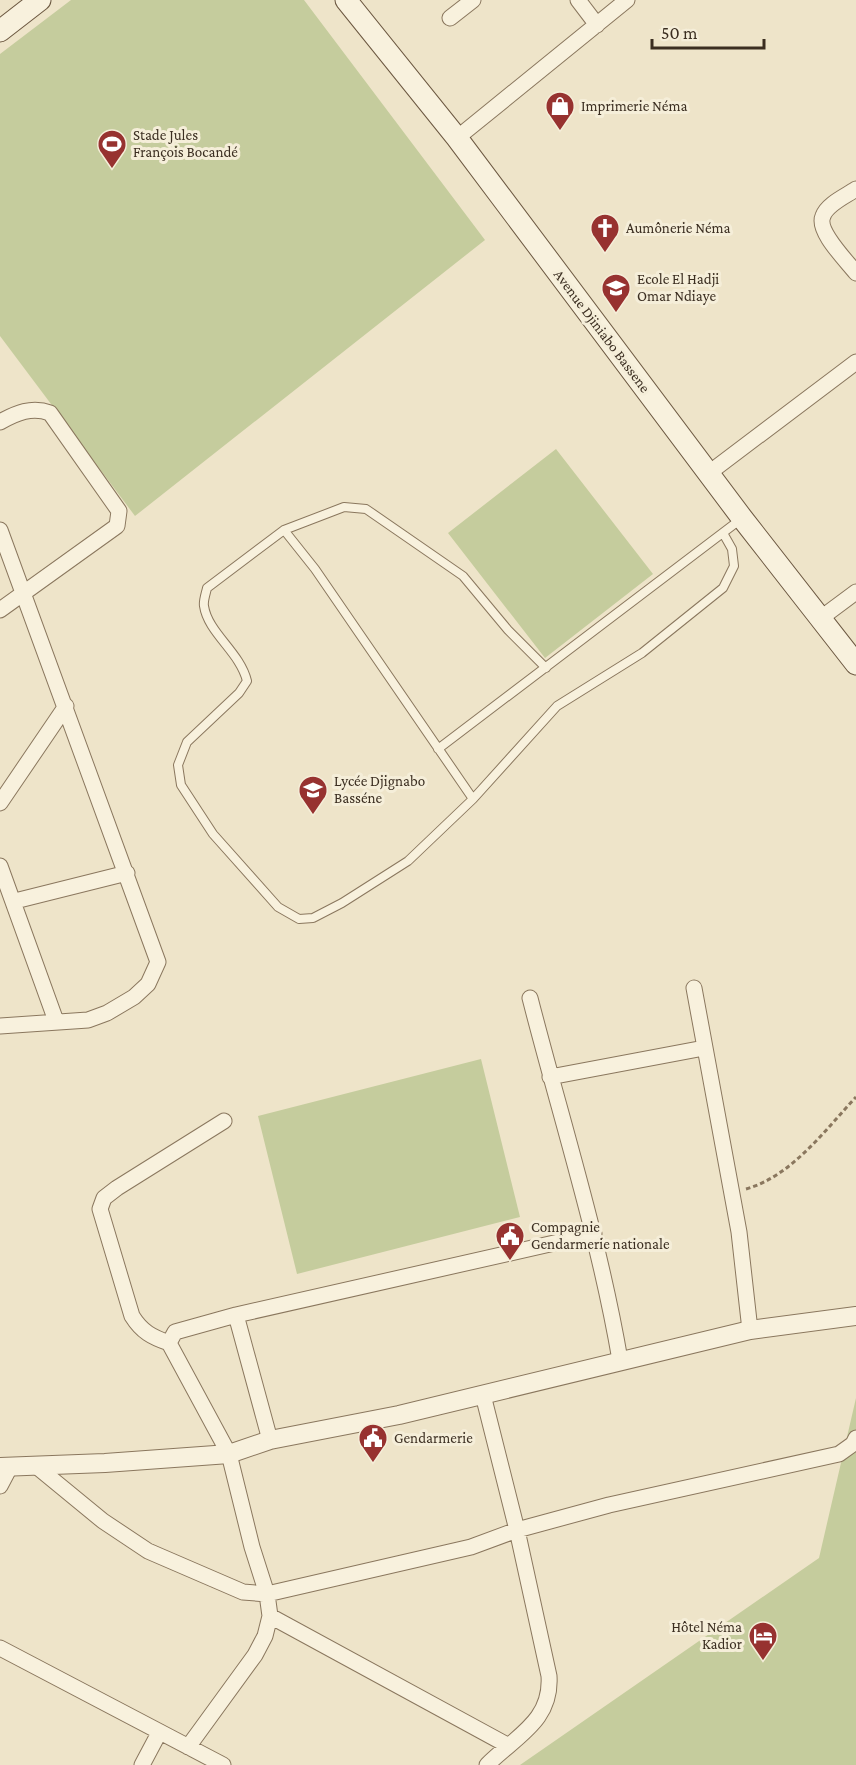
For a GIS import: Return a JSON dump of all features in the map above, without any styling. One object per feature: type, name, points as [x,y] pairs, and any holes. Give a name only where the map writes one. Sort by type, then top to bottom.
[{"type":"main road","points":[[0,31],[40,0]]},
{"type":"main road","name":"Avenue Djiniabo Bassene","points":[[346,0],[457,138],[742,518],[856,664]]},
{"type":"street","points":[[450,18],[473,0]]},
{"type":"street","points":[[578,0],[597,25]]},
{"type":"street","points":[[457,138],[627,0]]},
{"type":"street","points":[[856,189],[828,209],[822,217],[825,234],[856,273]]},
{"type":"street","points":[[709,473],[856,362]]},
{"type":"street","points":[[0,422],[26,411],[39,409],[50,413],[119,511],[117,526],[0,610]]},
{"type":"street","points":[[0,530],[158,962],[148,984],[134,997],[107,1013],[88,1020],[0,1026]]},
{"type":"street","points":[[821,618],[856,592]]},
{"type":"street","points":[[0,803],[66,706]]},
{"type":"street","points":[[0,866],[15,901],[56,1021]]},
{"type":"street","points":[[15,901],[127,873]]},
{"type":"street","points":[[694,988],[739,1232],[750,1330]]},
{"type":"street","points":[[530,998],[594,1234],[609,1297],[620,1360]]},
{"type":"street","points":[[550,1077],[704,1048]]},
{"type":"street","points":[[188,1747],[255,1655],[265,1636],[270,1616],[267,1594],[252,1547],[229,1454],[170,1343],[149,1335],[139,1327],[132,1316],[100,1209],[104,1198],[117,1188],[225,1121]]},
{"type":"street","points":[[170,1343],[175,1332],[236,1316],[594,1234]]},
{"type":"street","points":[[236,1316],[270,1440]]},
{"type":"street","points":[[0,1486],[5,1467],[229,1454],[270,1440],[483,1395],[750,1330],[856,1316]]},
{"type":"street","points":[[483,1395],[518,1530],[549,1676],[550,1692],[542,1714],[487,1765]]},
{"type":"street","points":[[36,1466],[103,1521],[148,1551],[243,1592],[267,1594],[471,1547],[518,1530],[609,1505],[839,1454],[853,1444],[856,1438]]},
{"type":"street","points":[[270,1616],[507,1745]]},
{"type":"street","points":[[0,1648],[223,1765]]},
{"type":"street","points":[[142,1765],[159,1733]]},
{"type":"lane","points":[[546,668],[508,630],[463,576],[366,509],[344,507],[284,530],[207,588],[203,606],[210,620],[244,667],[247,681],[239,693],[188,742],[178,765],[181,785],[213,834],[278,907],[298,919],[313,918],[342,903],[408,861],[473,799],[557,706],[642,653],[723,588],[734,566],[732,549],[723,533]]},
{"type":"lane","points":[[438,748],[742,518]]},
{"type":"lane","points":[[284,530],[315,569],[473,799]]},
{"type":"path","points":[[730,1193],[766,1182],[792,1162],[856,1097]]},
{"type":"green space","points":[[71,0],[304,0],[485,240],[135,516],[0,336],[0,54]]},
{"type":"green space","points":[[556,449],[653,574],[545,658],[448,533]]},
{"type":"green space","points":[[481,1059],[520,1217],[297,1274],[258,1116]]},
{"type":"green space","name":"Hôtel Néma Kadior","points":[[856,1398],[856,1765],[520,1765],[819,1558]]},
{"type":"place","name":"Imprimerie Néma","points":[[560,132]]},
{"type":"place","name":"Stade Jules François Bocandé","points":[[112,170]]},
{"type":"place","name":"Aumônerie Néma","points":[[605,254]]},
{"type":"place","name":"Ecole El Hadji Omar Ndiaye","points":[[616,314]]},
{"type":"place","name":"Lycée Djignabo Basséne","points":[[313,816]]},
{"type":"place","name":"Compagnie Gendarmerie nationale","points":[[510,1262]]},
{"type":"place","name":"Gendarmerie","points":[[373,1464]]},
{"type":"place","name":"Hôtel Néma Kadior","points":[[763,1662]]}]
